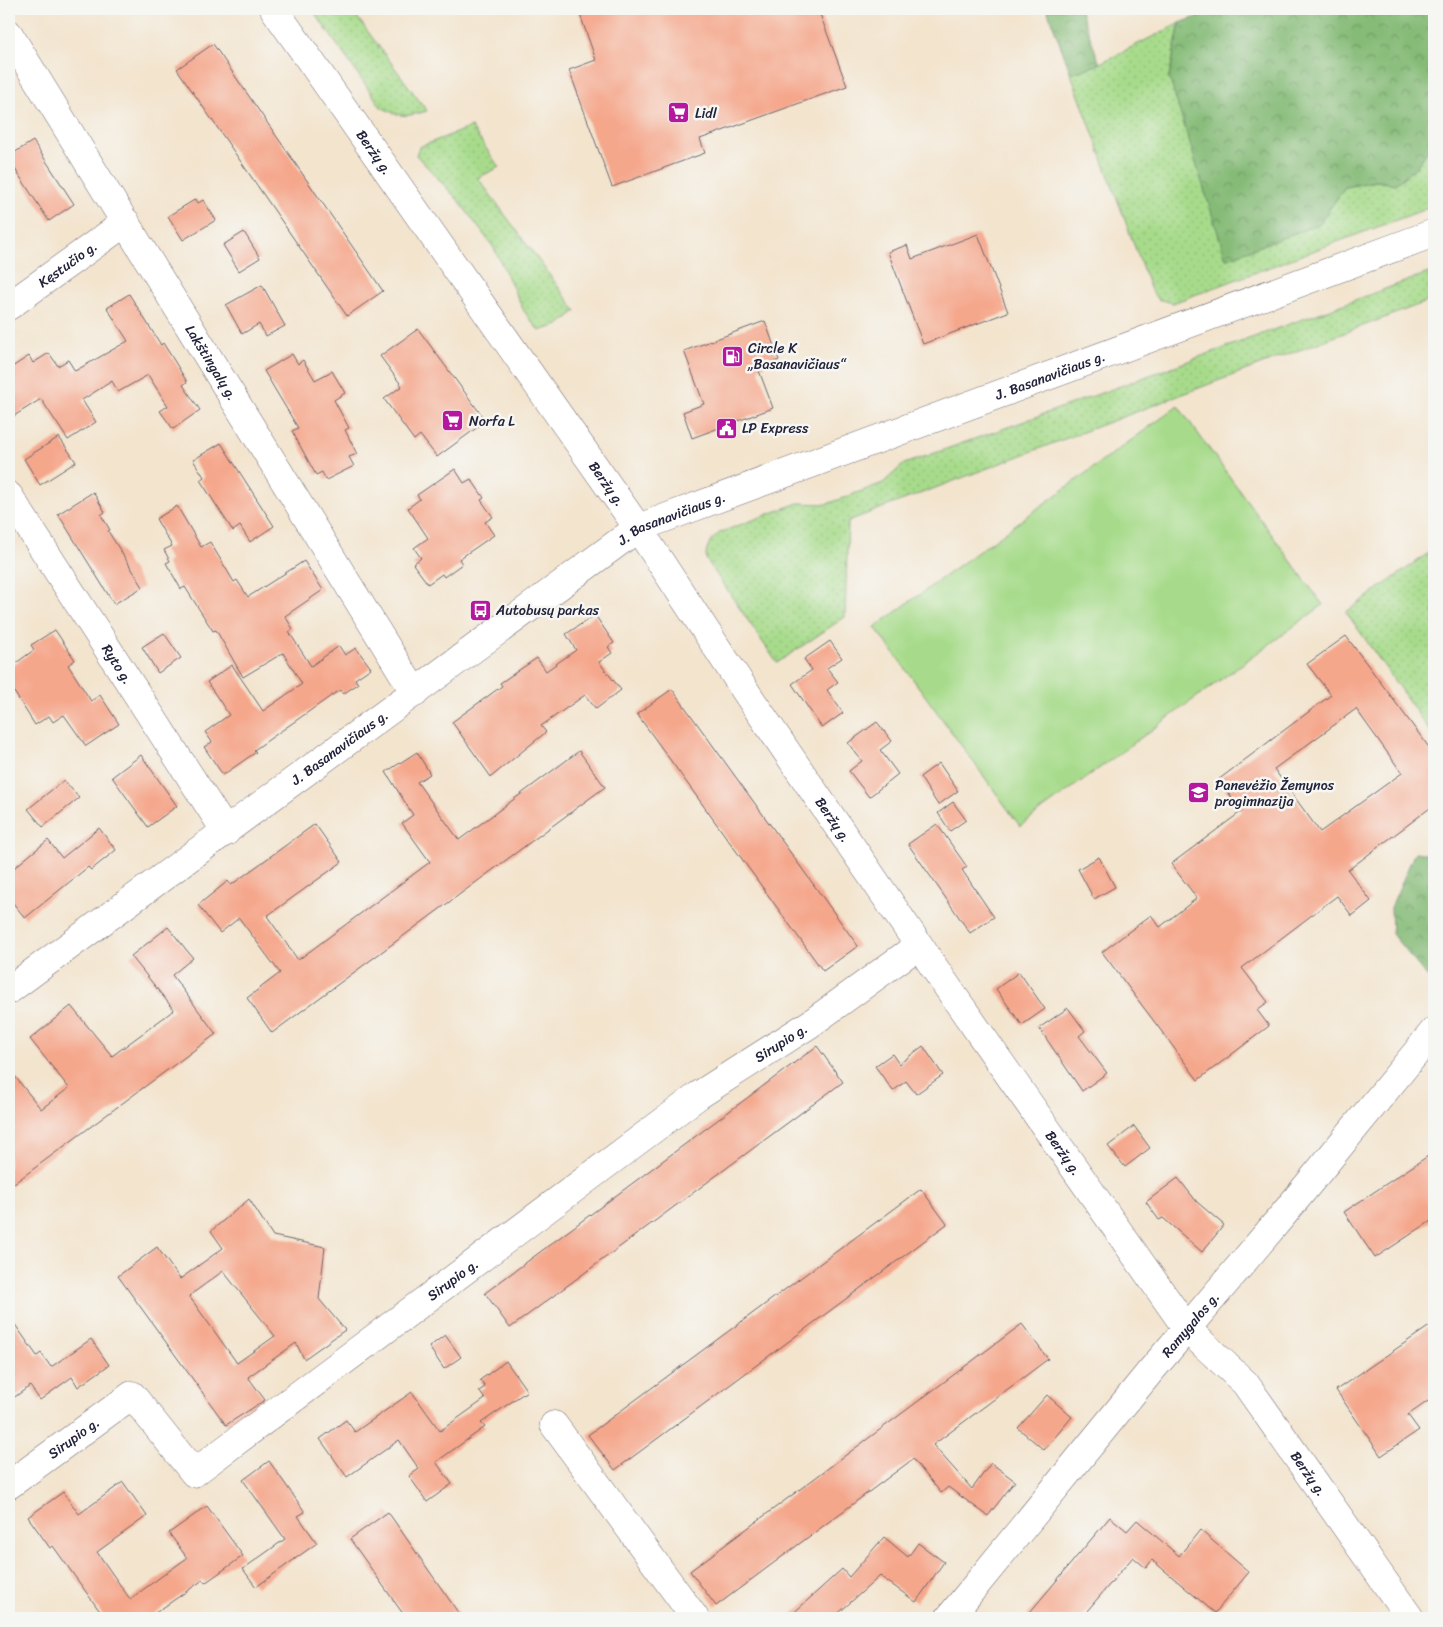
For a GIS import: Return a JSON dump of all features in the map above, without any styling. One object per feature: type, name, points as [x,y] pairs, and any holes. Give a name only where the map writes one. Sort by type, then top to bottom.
[{"type":"main road","name":"Beržų g.","points":[[274,9],[638,528],[750,698],[955,998],[1187,1329],[1245,1383],[1410,1618]]},
{"type":"main road","name":"Lakštingalų g.","points":[[9,34],[415,693]]},
{"type":"main road","name":"Kęstučio g.","points":[[9,306],[126,222]]},
{"type":"main road","name":"J. Basanavičiaus g.","points":[[9,990],[638,528],[1434,233]]},
{"type":"main road","name":"Ryto g.","points":[[9,496],[226,832]]},
{"type":"main road","name":"Sirupio g.","points":[[9,1485],[132,1395],[194,1473],[699,1095],[810,1024],[919,945]]},
{"type":"main road","name":"Ramygalos g.","points":[[949,1618],[1434,1031]]},
{"type":"main road","points":[[554,1425],[695,1618]]},
{"type":"green space","points":[[312,9],[351,9],[427,111],[399,115],[381,107]]},
{"type":"green space","points":[[1047,9],[1080,9],[1100,64],[1071,74]]},
{"type":"green space","points":[[1218,9],[1434,9],[1434,142],[1415,168],[1395,184],[1376,181],[1345,187],[1319,224],[1226,259],[1169,77],[1180,23]]},
{"type":"green space","points":[[1180,23],[1169,77],[1319,224],[1345,187],[1376,181],[1395,184],[1415,168],[1434,142],[1434,206],[1173,303],[1157,299],[1150,288],[1071,74],[1100,63]]},
{"type":"green space","points":[[471,127],[499,167],[478,178],[576,311],[559,325],[539,331],[524,311],[494,248],[458,200],[416,155],[419,147]]},
{"type":"green space","points":[[1434,271],[1434,299],[848,521],[845,617],[777,663],[706,559],[709,543],[721,532],[798,503],[827,504],[883,483],[904,464]]},
{"type":"green space","points":[[1178,406],[1323,605],[1020,826],[875,627]]},
{"type":"green space","points":[[1434,549],[1434,737],[1346,612]]},
{"type":"green space","points":[[1415,852],[1431,854],[1434,858],[1433,984],[1392,934],[1391,907]]},
{"type":"building","name":"Lidl","points":[[578,9],[818,9],[847,86],[700,139],[705,153],[612,187],[569,70],[596,60]]},
{"type":"building","points":[[213,44],[383,291],[347,316],[177,69]]},
{"type":"building","points":[[33,141],[74,204],[49,221],[9,160],[9,156]]},
{"type":"building","points":[[196,199],[198,203],[203,200],[216,220],[183,240],[168,216]]},
{"type":"building","points":[[244,232],[260,258],[239,271],[223,245]]},
{"type":"building","points":[[978,234],[1008,312],[923,344],[888,252],[907,245],[912,259]]},
{"type":"building","points":[[262,285],[285,326],[266,336],[259,324],[242,334],[226,305]]},
{"type":"building","points":[[129,294],[161,345],[163,343],[175,362],[187,382],[183,385],[200,410],[173,429],[160,411],[168,406],[148,375],[118,392],[112,381],[82,400],[96,422],[68,440],[41,399],[9,419],[9,369],[29,356],[33,363],[49,353],[58,366],[68,360],[75,371],[128,341],[107,308]]},
{"type":"building","points":[[765,321],[779,360],[758,368],[773,408],[692,438],[683,412],[704,404],[684,351]]},
{"type":"building","points":[[418,329],[486,421],[437,457],[420,435],[414,440],[384,399],[402,386],[380,356]]},
{"type":"building","points":[[292,354],[298,364],[303,360],[315,380],[332,371],[345,393],[334,400],[349,428],[345,430],[357,454],[349,457],[354,466],[326,480],[322,472],[316,475],[292,431],[298,428],[264,371]]},
{"type":"building","points":[[59,437],[76,462],[40,485],[24,459]]},
{"type":"building","points":[[221,443],[274,526],[250,542],[240,526],[233,531],[200,480],[204,477],[193,460]]},
{"type":"building","points":[[455,469],[464,483],[471,479],[484,498],[481,500],[493,517],[485,522],[494,535],[459,559],[462,564],[444,577],[442,574],[428,584],[413,564],[421,558],[414,548],[428,538],[408,508],[420,499],[417,495]]},
{"type":"building","points":[[93,492],[105,512],[101,515],[110,530],[108,531],[143,587],[114,604],[58,514]]},
{"type":"building","points":[[177,506],[201,547],[210,542],[234,582],[237,580],[248,597],[304,561],[323,590],[285,616],[293,629],[289,632],[311,666],[339,646],[345,655],[356,648],[371,668],[355,679],[358,684],[343,694],[340,690],[331,696],[254,750],[256,752],[223,775],[204,747],[212,742],[205,732],[229,715],[207,682],[232,665],[263,711],[302,684],[283,653],[243,677],[216,630],[213,631],[185,587],[181,589],[166,563],[170,561],[164,550],[172,546],[156,519]]},
{"type":"building","points":[[595,615],[614,643],[608,647],[612,653],[599,662],[621,690],[596,709],[585,695],[541,726],[546,732],[491,777],[452,722],[502,686],[500,683],[537,658],[546,671],[576,650],[566,634]]},
{"type":"building","points":[[55,630],[75,660],[68,665],[91,701],[100,695],[119,724],[86,746],[64,715],[53,722],[49,716],[35,725],[9,684],[9,668],[34,650],[31,645]]},
{"type":"building","points":[[164,633],[181,658],[158,673],[142,647]]},
{"type":"building","points":[[1346,636],[1434,754],[1434,805],[1348,870],[1371,901],[1352,916],[1337,896],[1242,968],[1268,1002],[1257,1010],[1269,1026],[1198,1080],[1102,952],[1151,915],[1160,927],[1197,898],[1171,864],[1242,811],[1218,780],[1331,695],[1307,664]],"holes":[[[1356,709],[1402,773],[1320,832],[1274,769]]]},
{"type":"building","points":[[830,641],[842,658],[827,668],[838,682],[827,690],[843,713],[822,728],[792,684],[812,670],[804,659]]},
{"type":"building","points":[[672,689],[858,946],[823,971],[637,714]]},
{"type":"building","points":[[877,722],[892,741],[880,750],[898,774],[869,797],[849,771],[862,761],[848,743]]},
{"type":"building","points":[[579,751],[605,787],[272,1033],[247,998],[280,973],[239,918],[220,933],[198,905],[228,881],[231,885],[315,824],[342,862],[267,916],[298,960],[430,862],[402,823],[413,815],[386,772],[417,752],[430,774],[417,782],[459,840]]},
{"type":"building","points":[[141,755],[177,806],[148,827],[112,777]]},
{"type":"building","points":[[939,763],[958,791],[938,805],[920,777]]},
{"type":"building","points":[[64,780],[79,798],[43,827],[28,809]]},
{"type":"building","points":[[953,802],[966,820],[950,831],[938,813]]},
{"type":"building","points":[[937,824],[967,867],[962,870],[994,917],[970,933],[908,844]]},
{"type":"building","points":[[99,828],[116,850],[91,870],[88,867],[25,918],[9,898],[9,872],[48,840],[62,858]]},
{"type":"building","points":[[1099,857],[1115,887],[1094,899],[1078,869]]},
{"type":"building","points":[[168,927],[193,958],[172,975],[216,1034],[9,1187],[9,1069],[41,1109],[69,1088],[30,1039],[71,1006],[112,1056],[174,1010],[131,956]]},
{"type":"building","points":[[1019,972],[1045,1009],[1022,1025],[996,989]]},
{"type":"building","points":[[1068,1008],[1085,1031],[1079,1036],[1107,1073],[1082,1091],[1039,1028]]},
{"type":"building","points":[[817,1046],[843,1082],[510,1328],[485,1293]]},
{"type":"building","points":[[923,1046],[943,1075],[916,1094],[906,1081],[893,1091],[875,1066],[892,1054],[899,1064]]},
{"type":"building","points":[[1134,1126],[1150,1148],[1125,1167],[1108,1146]]},
{"type":"building","points":[[1434,1152],[1434,1219],[1375,1258],[1344,1212]]},
{"type":"building","points":[[1178,1178],[1197,1202],[1224,1225],[1202,1252],[1163,1218],[1159,1220],[1146,1202]]},
{"type":"building","points":[[921,1189],[947,1224],[615,1470],[588,1435]]},
{"type":"building","points":[[249,1199],[273,1236],[325,1247],[319,1299],[345,1330],[304,1359],[296,1343],[248,1377],[265,1400],[226,1425],[118,1276],[157,1247],[180,1279],[223,1248],[211,1231]],"holes":[[[223,1271],[275,1336],[237,1363],[189,1296]]]},
{"type":"building","points":[[9,1316],[37,1356],[41,1353],[51,1367],[91,1339],[109,1365],[78,1387],[72,1377],[40,1400],[30,1386],[9,1401]]},
{"type":"building","points":[[1434,1323],[1434,1397],[1408,1415],[1419,1430],[1381,1456],[1336,1390]]},
{"type":"building","points":[[1022,1324],[1048,1359],[933,1445],[972,1489],[991,1463],[1015,1481],[988,1516],[948,1487],[941,1493],[913,1459],[716,1606],[690,1571]]},
{"type":"building","points":[[445,1335],[461,1357],[444,1369],[429,1347]]},
{"type":"building","points":[[506,1361],[527,1391],[481,1423],[485,1427],[436,1462],[452,1484],[427,1502],[409,1476],[419,1469],[399,1440],[347,1477],[320,1439],[346,1420],[355,1432],[412,1392],[440,1431],[485,1399],[479,1391],[485,1387],[480,1380]]},
{"type":"building","points":[[1047,1395],[1072,1417],[1044,1450],[1018,1428]]},
{"type":"building","points":[[269,1461],[305,1512],[298,1516],[317,1543],[256,1587],[243,1569],[285,1539],[243,1480]]},
{"type":"building","points":[[123,1482],[147,1516],[97,1552],[130,1599],[187,1558],[169,1533],[207,1506],[243,1556],[205,1583],[203,1580],[148,1618],[102,1618],[104,1617],[53,1546],[50,1548],[28,1517],[63,1492],[79,1514]]},
{"type":"building","points":[[388,1512],[462,1618],[406,1618],[350,1539]]},
{"type":"building","points":[[1110,1517],[1127,1531],[1137,1520],[1179,1556],[1200,1530],[1249,1572],[1215,1613],[1152,1560],[1146,1568],[1133,1557],[1081,1618],[1025,1618]]},
{"type":"building","points":[[884,1537],[908,1557],[918,1543],[944,1562],[916,1602],[880,1576],[833,1618],[788,1618],[842,1569],[849,1577]]},
{"type":"place","name":"Lidl","points":[[679,113]]},
{"type":"place","name":"Circle K „Basanavičiaus“","points":[[732,356]]},
{"type":"place","name":"Norfa L","points":[[453,421]]},
{"type":"place","name":"LP Express","points":[[726,428]]},
{"type":"place","name":"Autobusų parkas","points":[[480,610]]},
{"type":"place","name":"Panevėžio Žemynos progimnazija","points":[[1199,793]]}]
